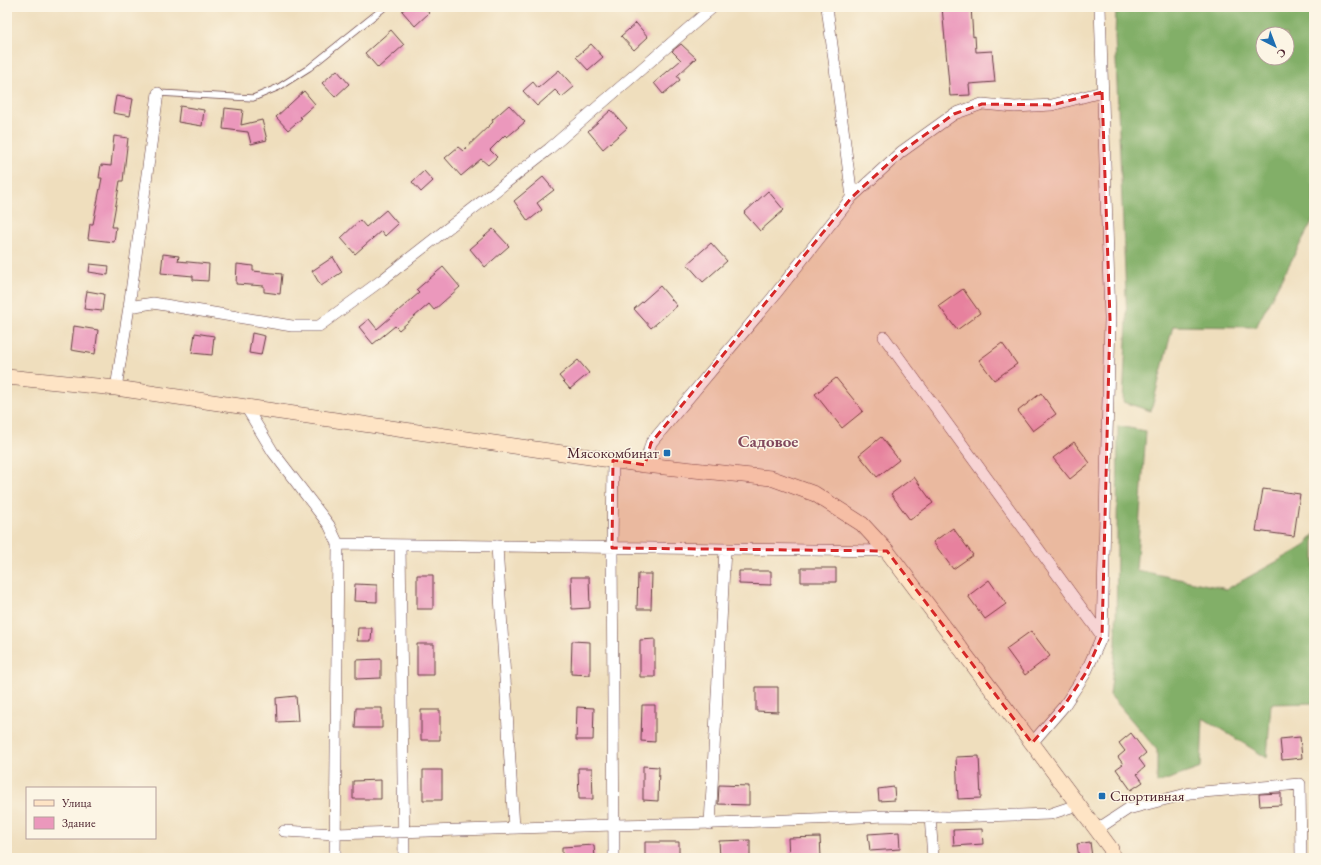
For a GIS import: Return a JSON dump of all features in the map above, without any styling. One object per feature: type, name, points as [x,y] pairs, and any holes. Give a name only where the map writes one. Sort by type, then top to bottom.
[{"type":"street","points":[[129,307],[153,303],[292,326],[319,326],[382,280],[549,149],[713,7]]},
{"type":"street","points":[[827,7],[852,197]]},
{"type":"street","points":[[1032,743],[1064,706],[1085,674],[1102,636],[1110,319],[1100,7]]},
{"type":"street","points":[[645,465],[651,443],[773,297],[852,197],[901,152],[954,114],[982,104],[1015,107],[1052,105],[1102,92]]},
{"type":"street","points":[[116,388],[129,307],[158,93]]},
{"type":"street","points":[[884,337],[1102,636]]},
{"type":"street","points":[[7,377],[116,388],[645,465],[771,478],[815,494],[862,524],[887,551],[1111,849],[1112,858]]},
{"type":"street","points":[[246,407],[272,452],[330,525],[338,544],[335,858]]},
{"type":"street","points":[[613,460],[612,548],[614,858]]},
{"type":"street","points":[[338,544],[887,551]]},
{"type":"street","points":[[400,545],[404,858]]},
{"type":"street","points":[[496,546],[514,828]]},
{"type":"street","points":[[710,824],[725,549]]},
{"type":"street","points":[[1096,830],[1128,809],[1190,793],[1300,784],[1301,858]]},
{"type":"street","points":[[284,831],[335,834],[614,825],[710,824],[886,816],[1050,814],[1078,805]]},
{"type":"street","points":[[930,816],[933,858]]},
{"type":"lane","points":[[158,93],[253,98],[279,87],[309,68],[385,7]]},
{"type":"highlighted area","points":[[1102,92],[1110,319],[1102,636],[1085,674],[1064,706],[1032,743],[887,551],[612,548],[613,460],[645,465],[651,443],[852,197],[901,152],[954,114],[982,104],[1052,105]]},
{"type":"green space","points":[[1116,7],[1314,7],[1314,218],[1256,327],[1173,326],[1151,411],[1123,402],[1127,320],[1115,37]]},
{"type":"green space","points":[[1118,426],[1146,431],[1136,570],[1227,589],[1305,546],[1314,534],[1314,703],[1271,704],[1267,758],[1203,718],[1201,768],[1157,783],[1157,750],[1110,695],[1116,643]]},
{"type":"building","points":[[407,7],[424,7],[429,13],[415,26],[402,11]]},
{"type":"building","points":[[942,7],[971,7],[973,37],[975,36],[976,52],[992,51],[995,82],[969,84],[970,95],[950,96]]},
{"type":"building","points":[[636,23],[648,37],[634,50],[621,36]]},
{"type":"building","points":[[391,30],[404,45],[378,68],[365,53]]},
{"type":"building","points":[[591,44],[603,57],[588,70],[576,57]]},
{"type":"building","points":[[681,44],[696,58],[677,76],[680,80],[663,94],[654,83],[681,60],[672,51]]},
{"type":"building","points":[[337,70],[349,84],[335,97],[322,83]]},
{"type":"building","points":[[559,70],[574,87],[562,97],[555,90],[537,106],[523,91],[533,82],[538,88]]},
{"type":"building","points":[[304,91],[315,104],[288,130],[276,117]]},
{"type":"building","points":[[116,96],[133,99],[130,116],[113,113]]},
{"type":"building","points":[[509,105],[525,122],[507,137],[505,135],[490,150],[497,157],[488,165],[481,159],[461,176],[445,158],[458,147],[463,151],[493,122],[492,120]]},
{"type":"building","points":[[180,106],[204,110],[202,126],[178,122]]},
{"type":"building","points":[[225,108],[243,110],[241,125],[262,120],[267,140],[251,144],[248,132],[223,129]]},
{"type":"building","points":[[611,110],[627,128],[603,149],[588,131]]},
{"type":"building","points":[[114,136],[128,138],[123,181],[120,181],[112,227],[116,227],[114,242],[88,239],[90,224],[93,224],[102,178],[99,178],[101,165],[111,166]]},
{"type":"building","points":[[424,171],[433,181],[421,192],[412,182]]},
{"type":"building","points":[[543,177],[554,190],[537,203],[542,210],[528,221],[514,201]]},
{"type":"building","points":[[768,191],[784,210],[760,231],[744,213]]},
{"type":"building","points":[[386,210],[398,224],[385,236],[381,231],[355,254],[341,238],[360,220],[366,227]]},
{"type":"building","points":[[493,229],[509,246],[485,267],[470,249]]},
{"type":"building","points":[[711,243],[727,261],[703,282],[687,264]]},
{"type":"building","points":[[163,254],[179,256],[178,261],[209,264],[208,281],[193,280],[193,276],[161,273]]},
{"type":"building","points":[[333,257],[342,272],[321,286],[312,271]]},
{"type":"building","points":[[90,264],[109,266],[108,275],[89,272]]},
{"type":"building","points":[[237,264],[253,266],[253,271],[282,274],[280,294],[264,292],[264,286],[236,284]]},
{"type":"building","points":[[443,267],[460,287],[434,310],[429,304],[399,330],[395,326],[373,344],[359,327],[369,319],[377,329],[419,293],[416,290]]},
{"type":"building","points":[[660,286],[677,306],[651,328],[634,309]]},
{"type":"building","points":[[963,289],[980,313],[957,330],[939,306]]},
{"type":"building","points":[[87,291],[104,294],[102,311],[84,309]]},
{"type":"building","points":[[74,326],[98,330],[95,354],[71,350]]},
{"type":"building","points":[[195,333],[214,336],[212,355],[192,353]]},
{"type":"building","points":[[252,333],[265,336],[261,355],[249,353]]},
{"type":"building","points":[[1002,343],[1017,364],[994,380],[979,360]]},
{"type":"building","points":[[578,360],[589,373],[570,389],[559,376]]},
{"type":"building","points":[[836,378],[863,411],[842,428],[815,394]]},
{"type":"building","points":[[1041,393],[1056,414],[1033,431],[1018,411]]},
{"type":"building","points":[[881,437],[899,460],[877,477],[859,455]]},
{"type":"building","points":[[1074,442],[1090,463],[1070,479],[1053,458]]},
{"type":"building","points":[[914,477],[933,503],[910,520],[891,494]]},
{"type":"building","points":[[1263,489],[1300,494],[1294,536],[1256,531]]},
{"type":"building","points":[[953,528],[973,555],[953,569],[933,542]]},
{"type":"building","points":[[801,568],[836,568],[836,582],[801,582]]},
{"type":"building","points":[[739,571],[771,571],[771,585],[739,584]]},
{"type":"building","points":[[638,574],[652,574],[651,609],[637,609]]},
{"type":"building","points":[[417,575],[433,575],[433,609],[417,609]]},
{"type":"building","points":[[571,577],[589,577],[590,608],[572,609]]},
{"type":"building","points":[[989,580],[1006,604],[985,619],[968,596]]},
{"type":"building","points":[[355,584],[377,585],[377,602],[354,601]]},
{"type":"building","points":[[358,628],[372,628],[371,641],[357,641]]},
{"type":"building","points":[[1031,631],[1050,656],[1025,675],[1006,649]]},
{"type":"building","points":[[655,639],[655,677],[640,677],[640,640]]},
{"type":"building","points":[[572,641],[590,642],[590,675],[571,674]]},
{"type":"building","points":[[417,644],[434,644],[434,675],[417,675]]},
{"type":"building","points":[[381,659],[381,678],[356,679],[356,660]]},
{"type":"building","points":[[756,687],[778,687],[778,712],[756,711]]},
{"type":"building","points":[[296,696],[298,721],[277,722],[276,698]]},
{"type":"building","points":[[642,705],[655,705],[655,742],[641,741]]},
{"type":"building","points":[[577,707],[594,708],[593,740],[576,740]]},
{"type":"building","points":[[356,708],[382,708],[382,728],[355,728]]},
{"type":"building","points":[[421,710],[440,710],[440,740],[421,740]]},
{"type":"building","points":[[1131,733],[1146,753],[1139,759],[1145,767],[1137,774],[1143,782],[1131,790],[1116,769],[1123,764],[1118,757],[1125,751],[1119,743]]},
{"type":"building","points":[[1300,737],[1302,758],[1282,760],[1280,739]]},
{"type":"building","points":[[979,756],[981,798],[958,799],[956,757]]},
{"type":"building","points":[[643,766],[659,767],[658,801],[643,800]]},
{"type":"building","points":[[578,768],[592,768],[593,799],[579,799]]},
{"type":"building","points":[[423,770],[442,770],[442,800],[423,800]]},
{"type":"building","points":[[381,780],[381,799],[353,799],[353,781]]},
{"type":"building","points":[[719,785],[749,786],[749,805],[718,804]]},
{"type":"building","points":[[894,787],[895,800],[879,801],[878,789]]},
{"type":"building","points":[[1281,793],[1281,805],[1260,806],[1259,794]]},
{"type":"building","points":[[982,829],[983,844],[954,846],[953,830]]},
{"type":"building","points":[[899,832],[900,849],[870,851],[868,834]]},
{"type":"building","points":[[820,837],[821,857],[789,858],[788,838]]},
{"type":"building","points":[[750,840],[750,857],[720,858],[719,841]]},
{"type":"building","points":[[645,842],[679,842],[679,858],[645,858]]},
{"type":"building","points":[[1090,842],[1092,857],[1079,858],[1077,844]]},
{"type":"building","points":[[594,845],[595,858],[562,858],[562,847]]},
{"type":"place","name":"Мясокомбинат","points":[[667,453]]},
{"type":"place","name":"Спортивная","points":[[1102,796]]},
{"type":"district","name":"Садовое","points":[[768,441]]}]
